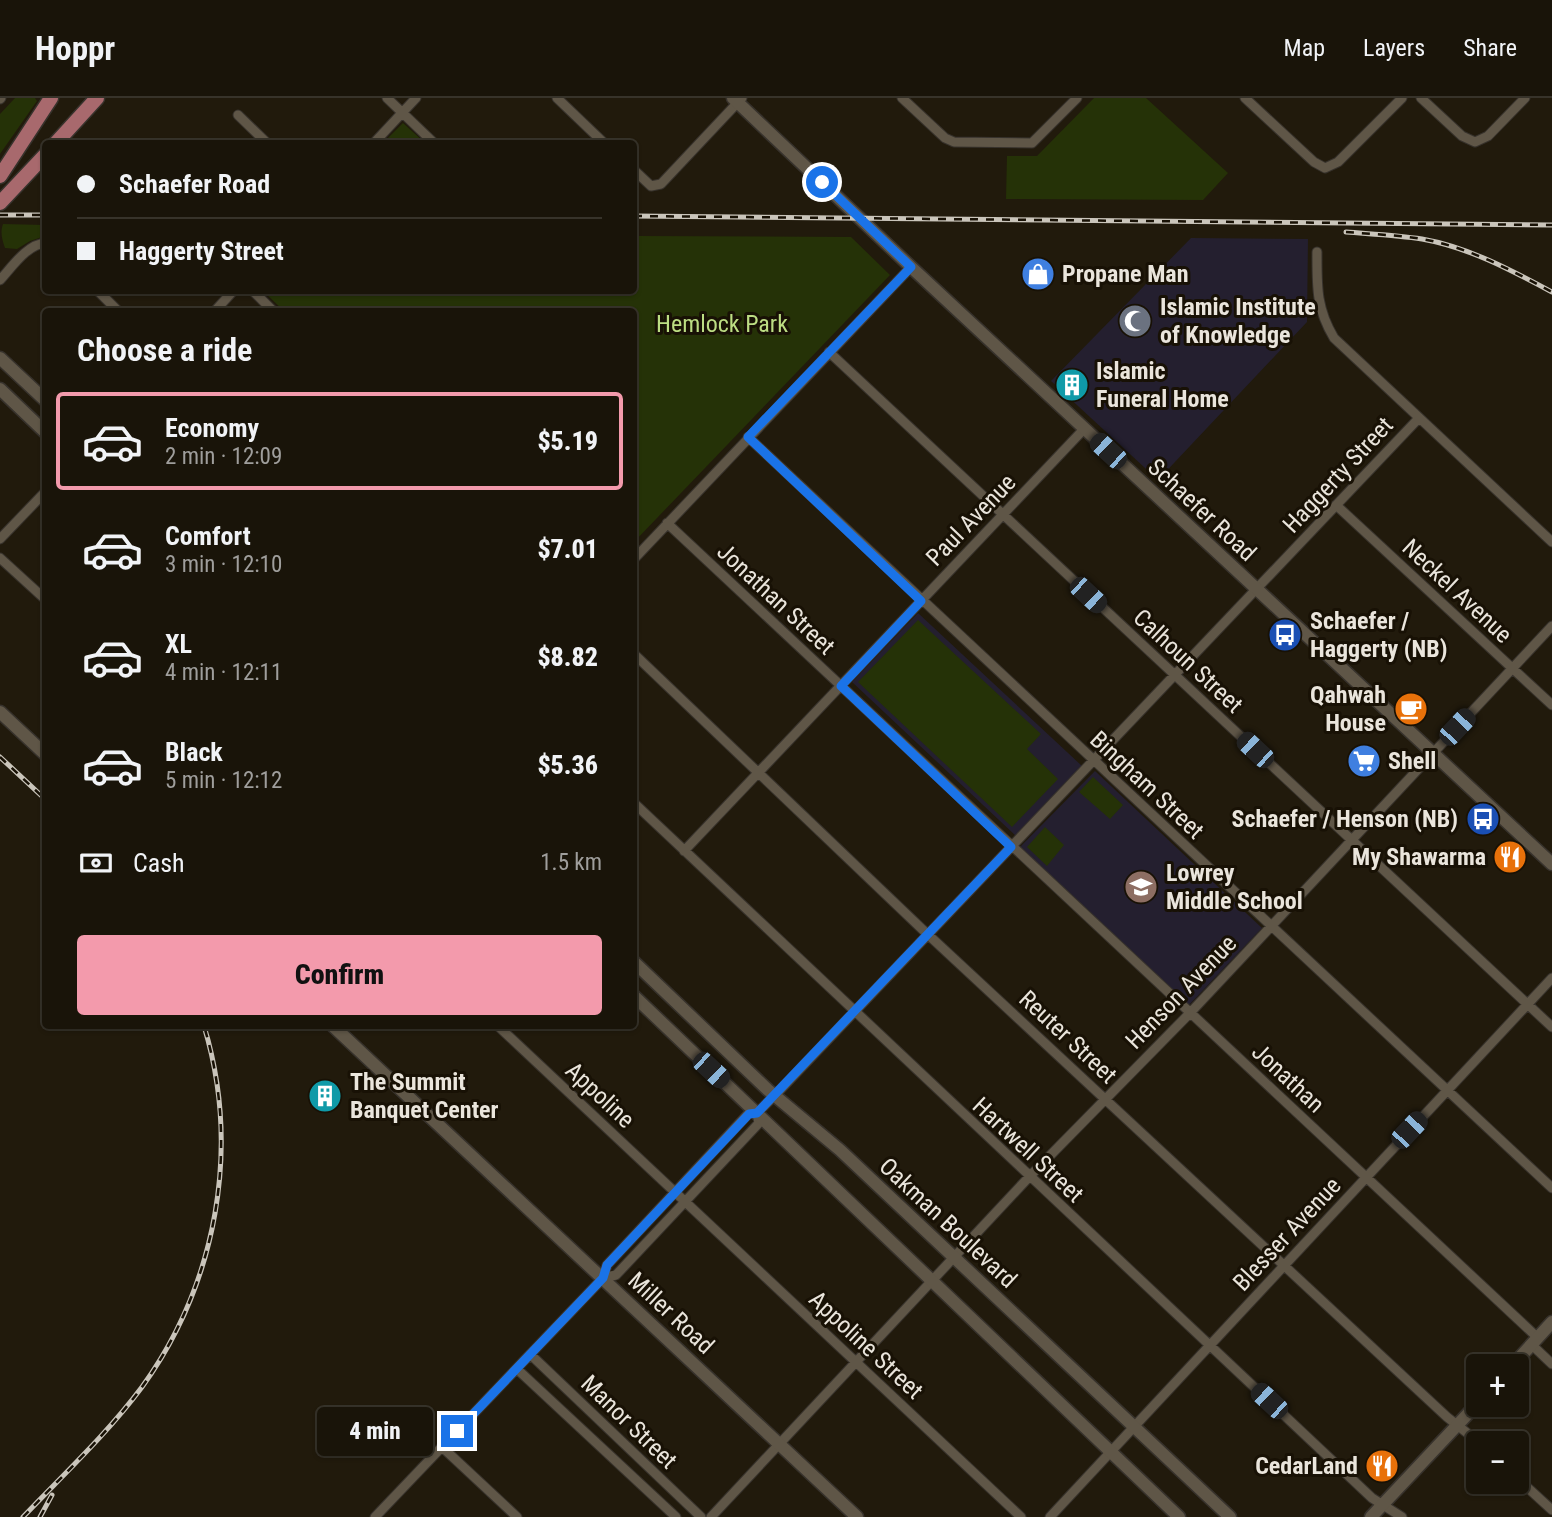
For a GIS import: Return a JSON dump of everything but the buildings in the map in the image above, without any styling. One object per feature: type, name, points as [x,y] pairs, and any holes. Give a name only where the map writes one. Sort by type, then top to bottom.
[{"type":"main road","points":[[0,176],[51,98]]},
{"type":"main road","points":[[58,140],[65,122],[87,98]]},
{"type":"main road","points":[[59,140],[97,98]]},
{"type":"main road","points":[[0,203],[42,158]]},
{"type":"street","points":[[387,98],[431,140]]},
{"type":"street","points":[[377,140],[416,98]]},
{"type":"street","points":[[557,98],[601,140]]},
{"type":"street","points":[[902,98],[945,138],[957,143],[1026,144],[1034,142],[1074,99]]},
{"type":"street","points":[[1245,98],[1314,162],[1325,168],[1334,166],[1402,98]]},
{"type":"street","points":[[1421,98],[1462,136],[1475,142],[1488,136],[1525,98]]},
{"type":"street","points":[[637,172],[654,186],[661,184],[738,100]]},
{"type":"street","name":"Schaefer Road","points":[[738,100],[911,267],[1552,864]]},
{"type":"street","points":[[238,115],[264,140]]},
{"type":"street","points":[[0,280],[29,250],[42,242]]},
{"type":"street","points":[[1317,252],[1317,299],[1334,338],[1552,542]]},
{"type":"street","points":[[637,556],[911,267]]},
{"type":"street","points":[[101,294],[115,308]]},
{"type":"street","points":[[218,308],[230,294]]},
{"type":"street","points":[[256,294],[270,308]]},
{"type":"street","name":"Calhoun Street","points":[[829,352],[1552,1027]]},
{"type":"street","points":[[0,358],[42,397]]},
{"type":"street","points":[[0,390],[42,429]]},
{"type":"street","name":"Haggerty Street","points":[[757,1113],[1419,418]]},
{"type":"street","name":"Paul Avenue","points":[[684,851],[1084,429]]},
{"type":"street","name":"Bingham Street","points":[[748,437],[1552,1188]]},
{"type":"street","points":[[0,538],[42,495]]},
{"type":"street","name":"Neckel Avenue","points":[[1336,505],[1552,705]]},
{"type":"street","name":"Jonathan Street","points":[[667,523],[1011,847]]},
{"type":"street","points":[[0,558],[42,596]]},
{"type":"street","name":"Henson Avenue","points":[[711,1517],[1105,1097],[1190,1013],[1552,626]]},
{"type":"street","name":"Reuter Street","points":[[637,657],[929,935],[1447,1417],[1466,1431]]},
{"type":"street","points":[[0,712],[42,751]]},
{"type":"street","name":"Hartwell Street","points":[[637,806],[1372,1498],[1402,1517]]},
{"type":"street","name":"Jonathan","points":[[1011,847],[1367,1176],[1535,1341],[1552,1364]]},
{"type":"street","name":"Oakman Boulevard","points":[[637,965],[774,1096],[839,1150],[1230,1517]]},
{"type":"street","name":"Blesser Avenue","points":[[1050,1517],[1552,978]]},
{"type":"street","points":[[637,999],[930,1282],[1179,1517]]},
{"type":"street","name":"Miller Road","points":[[336,1029],[857,1517]]},
{"type":"street","name":"Appoline","points":[[501,1029],[685,1202]]},
{"type":"street","points":[[375,1517],[603,1278],[607,1265],[675,1192],[749,1114],[757,1113]]},
{"type":"street","points":[[603,1278],[616,1275],[759,1123],[757,1113]]},
{"type":"street","points":[[712,1153],[721,1163]]},
{"type":"street","name":"Appoline Street","points":[[685,1202],[1021,1517]]},
{"type":"street","points":[[633,1237],[643,1247]]},
{"type":"street","points":[[1523,1354],[1552,1322]]},
{"type":"street","name":"Manor Street","points":[[531,1355],[701,1517]]},
{"type":"street","name":"Manor Street","points":[[517,1369],[676,1517]]},
{"type":"street","points":[[1371,1517],[1466,1416]]},
{"type":"street","points":[[442,1447],[517,1517]]},
{"type":"street","points":[[1529,1489],[1552,1510]]},
{"type":"shaded area","points":[[1191,238],[1308,239],[1307,322],[1158,480],[1051,381]]},
{"type":"shaded area","points":[[918,613],[1082,766],[1016,836],[852,682]]},
{"type":"shaded area","name":"Lowrey Middle School","points":[[1095,771],[1262,928],[1190,1004],[1021,849]]},
{"type":"green space","points":[[15,98],[35,98],[37,101],[0,154],[0,114]]},
{"type":"green space","points":[[1094,98],[1146,98],[1228,173],[1203,200],[1006,199],[1007,156],[1037,156]]},
{"type":"green space","points":[[403,123],[422,140],[386,140]]},
{"type":"green space","points":[[3,224],[42,225],[42,237],[17,249],[5,248]]},
{"type":"green space","name":"Hemlock Park","points":[[637,236],[851,237],[890,275],[637,539],[637,308],[281,308],[266,294],[637,294]]},
{"type":"green space","points":[[918,620],[1041,734],[1027,749],[1058,779],[1012,827],[858,682]]},
{"type":"green space","points":[[1093,777],[1123,805],[1110,819],[1079,792]]},
{"type":"green space","points":[[1045,827],[1064,845],[1047,866],[1027,847]]},
{"type":"railway","points":[[0,215],[42,215]]},
{"type":"railway","points":[[637,216],[1552,225]]},
{"type":"railway","points":[[1346,232],[1439,243],[1473,253],[1552,292]]},
{"type":"railway","points":[[0,757],[42,796]]},
{"type":"railway","points":[[23,1517],[100,1438],[142,1387],[168,1347],[189,1304],[215,1213],[220,1166],[220,1119],[215,1072],[205,1029]]},
{"type":"railway","points":[[40,1517],[52,1495]]},
{"type":"place","name":"Propane Man","points":[[1038,274]]},
{"type":"place","name":"Islamic Institute of Knowledge","points":[[1135,321]]},
{"type":"place","name":"Islamic Funeral Home","points":[[1072,385]]},
{"type":"place","name":"Schaefer / Haggerty (NB)","points":[[1285,635]]},
{"type":"place","name":"Qahwah House","points":[[1411,709]]},
{"type":"place","name":"Shell","points":[[1364,761]]},
{"type":"place","name":"Schaefer / Henson (NB)","points":[[1483,819]]},
{"type":"place","name":"My Shawarma","points":[[1510,857]]},
{"type":"place","name":"Lowrey Middle School","points":[[1141,887]]},
{"type":"place","name":"The Summit Banquet Center","points":[[325,1096]]},
{"type":"place","name":"CedarLand","points":[[1382,1466]]},
{"type":"route","points":[[457,1431],[603,1278],[607,1265],[749,1114],[757,1113],[1011,847],[841,686],[921,601],[748,437],[911,267],[822,182]]}]
